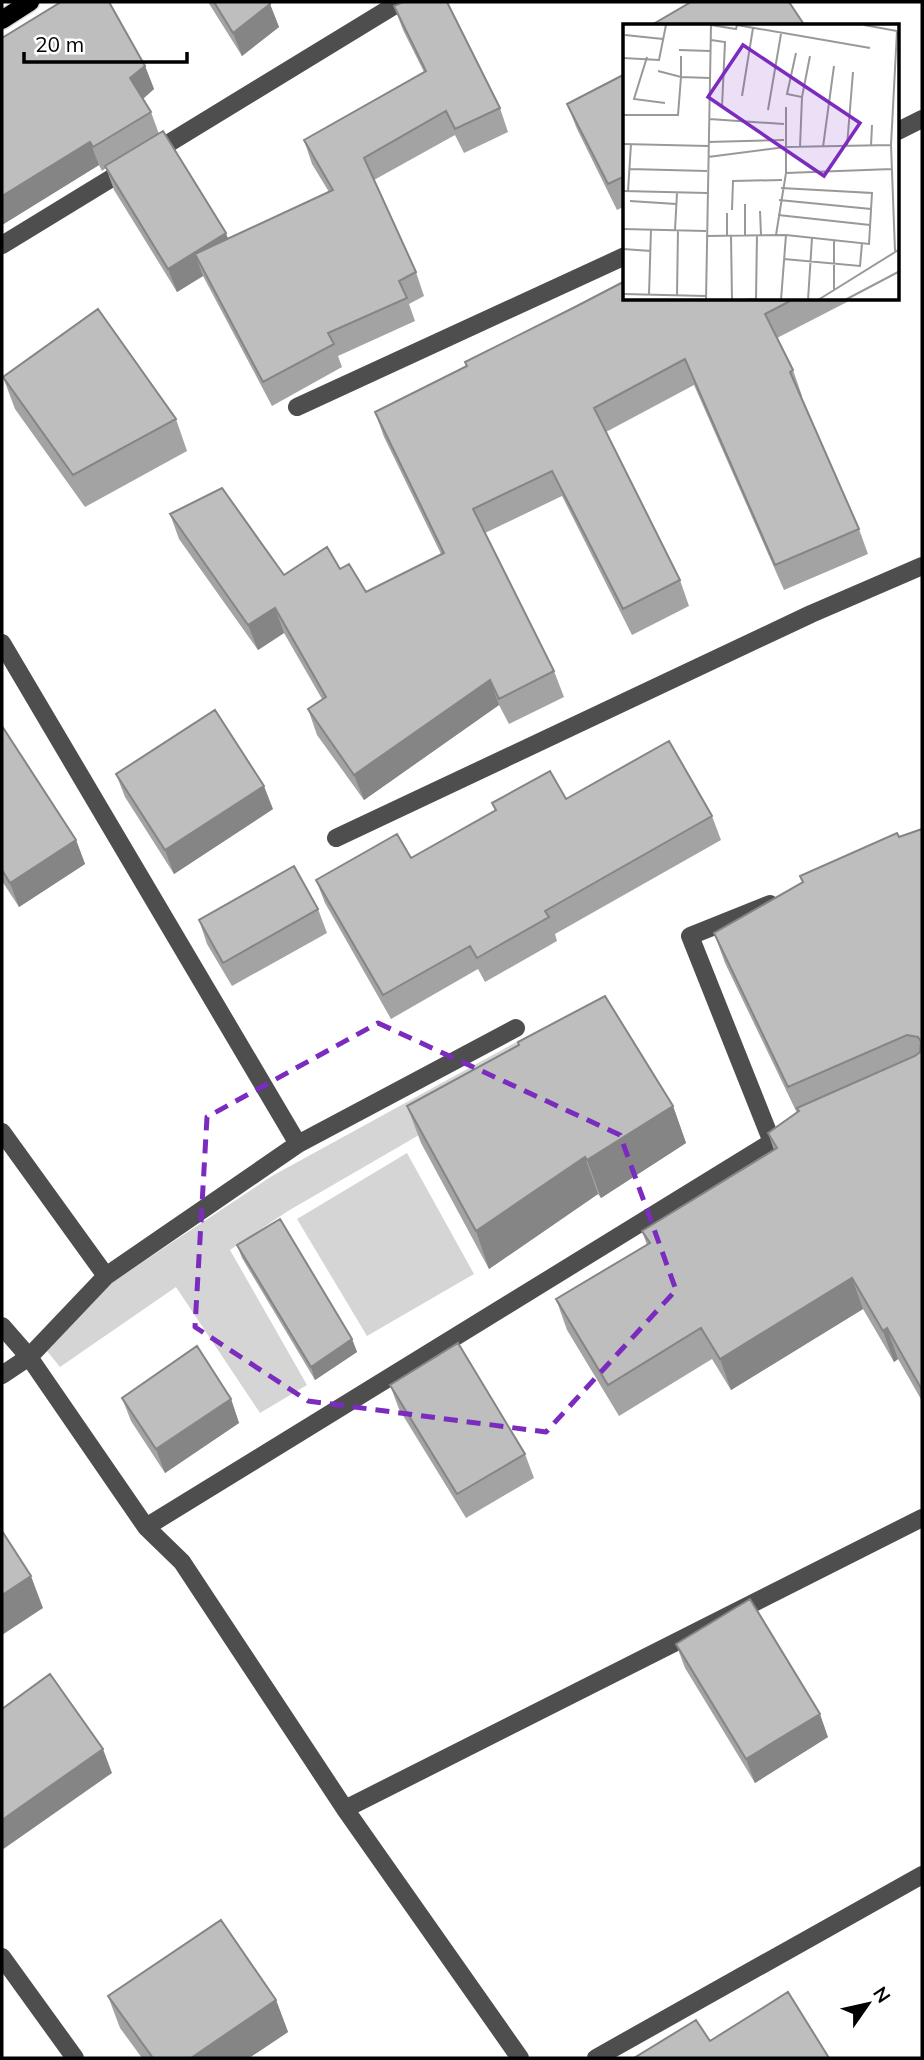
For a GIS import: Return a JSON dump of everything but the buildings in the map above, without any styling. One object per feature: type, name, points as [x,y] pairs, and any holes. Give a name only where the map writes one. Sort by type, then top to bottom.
[{"type":"main road","points":[[2,20],[30,2]]},
{"type":"street","points":[[2,245],[400,2]]},
{"type":"street","points":[[900,130],[922,119]]},
{"type":"street","points":[[297,407],[623,257]]},
{"type":"street","points":[[336,838],[811,614],[922,566]]},
{"type":"street","points":[[2,643],[298,1143]]},
{"type":"street","points":[[146,1527],[778,1139],[690,936],[780,900]]},
{"type":"street","points":[[2,1375],[29,1357],[106,1276],[298,1143],[516,1028]]},
{"type":"street","points":[[2,1132],[106,1276]]},
{"type":"street","points":[[2,1326],[29,1357],[146,1527],[182,1562],[345,1810],[520,2058]]},
{"type":"street","points":[[345,1810],[922,1518]]},
{"type":"street","points":[[596,2058],[922,1875]]},
{"type":"street","points":[[2,1956],[75,2058]]},
{"type":"highlighted area","points":[[378,1023],[620,1135],[676,1290],[546,1432],[308,1401],[195,1327],[207,1117]]},
{"type":"shaded area","points":[[520,1040],[531,1070],[288,1211],[230,1250],[307,1385],[260,1413],[176,1287],[60,1367],[47,1351],[111,1283],[272,1176]]},
{"type":"shaded area","points":[[407,1153],[474,1274],[367,1336],[297,1219]]}]
